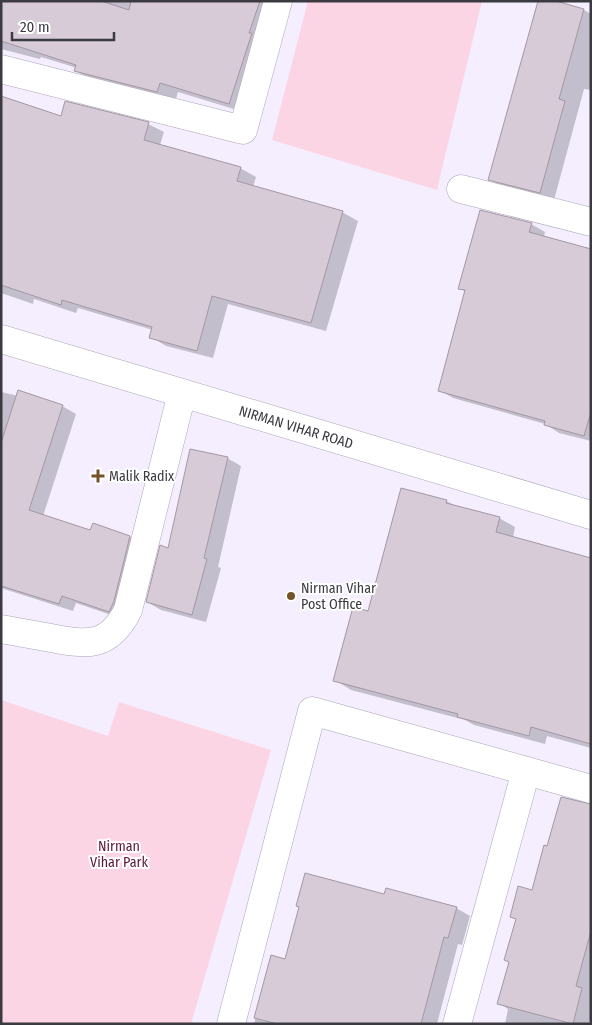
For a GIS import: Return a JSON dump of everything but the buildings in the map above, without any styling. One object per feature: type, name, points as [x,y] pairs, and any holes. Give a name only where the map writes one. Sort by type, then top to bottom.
[{"type":"street","points":[[1,69],[243,130],[278,1]]},
{"type":"street","points":[[461,189],[591,222]]},
{"type":"street","name":"NIRMAN VIHAR ROAD","points":[[1,339],[591,515]]},
{"type":"street","points":[[1,629],[78,643],[94,642],[108,636],[122,622],[128,610],[182,393]]},
{"type":"street","points":[[231,1024],[312,711],[591,789]]},
{"type":"street","points":[[458,1024],[526,771]]},
{"type":"green space","points":[[308,1],[482,1],[437,190],[272,140]]},
{"type":"green space","name":"Nirman Vihar Park","points":[[1,700],[108,736],[119,702],[271,750],[191,1024],[1,1024]]},
{"type":"place","name":"Malik Radix","points":[[98,476]]},
{"type":"place","name":"Nirman Vihar Post Office","points":[[291,596]]}]
